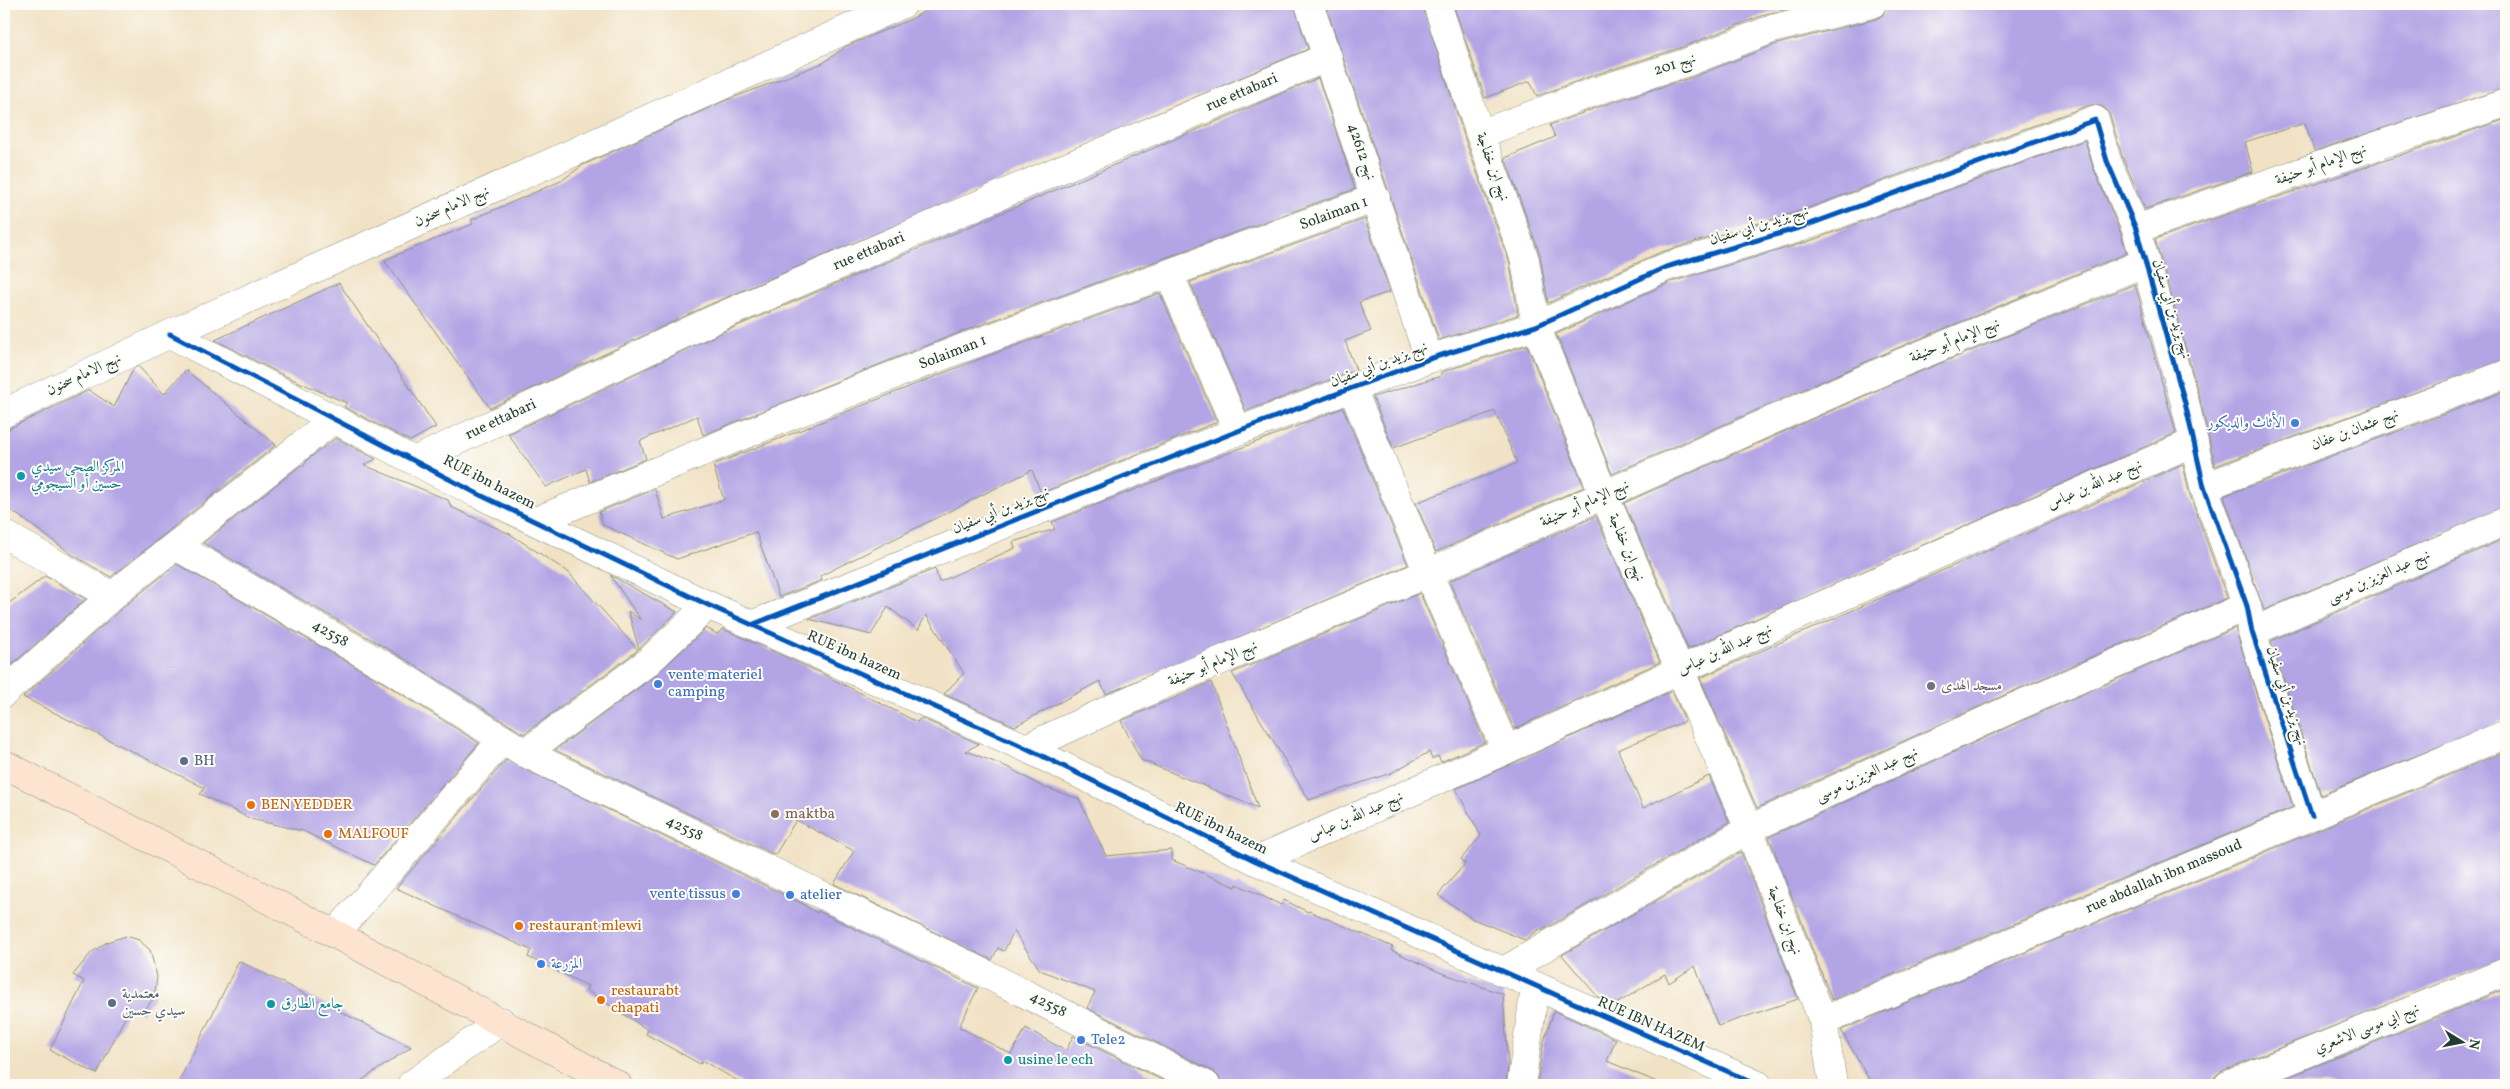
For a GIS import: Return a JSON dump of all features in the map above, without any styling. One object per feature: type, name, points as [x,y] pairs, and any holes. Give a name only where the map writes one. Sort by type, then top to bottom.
[{"type":"main road","points":[[4,764],[335,934],[618,1085]]},
{"type":"street","name":"نهج الامام سحنون","points":[[4,413],[170,334],[903,4]]},
{"type":"street","name":"نهج 42612","points":[[1309,4],[1429,359]]},
{"type":"street","name":"نهج ابن خفاجة","points":[[1438,4],[1480,134],[1525,260],[1536,326],[1604,495],[1679,672],[1749,829],[1823,1021],[1833,1085]]},
{"type":"street","name":"نهج 201","points":[[1480,134],[1599,90],[1688,62],[1772,28],[1872,4]]},
{"type":"street","name":"rue ettabari","points":[[416,460],[717,318],[1052,173],[1328,57]]},
{"type":"street","name":"نهج الإمام أبو حنيفة","points":[[2136,229],[2506,103]]},
{"type":"street","name":"نهج يزيد بن أبي سفيان","points":[[754,624],[1238,431],[1429,359],[1536,326],[1666,267],[1802,227],[2059,135],[2095,120],[2107,161],[2136,229],[2144,263],[2167,334],[2204,487],[2249,619],[2312,816]]},
{"type":"street","name":"Solaiman 1","points":[[536,521],[785,418],[954,352],[1376,198]]},
{"type":"street","name":"نهج الإمام أبو حنيفة","points":[[1026,748],[1160,686],[1428,573],[1901,364],[2144,263]]},
{"type":"street","points":[[1169,274],[1238,431]]},
{"type":"street","name":"RUE ibn hazem","points":[[170,334],[416,460],[476,493],[708,605],[754,624],[1026,748],[1256,861],[1535,987]]},
{"type":"street","name":"نهج عثمان بن عفان","points":[[2204,487],[2506,374]]},
{"type":"street","points":[[1352,388],[1428,573],[1506,750]]},
{"type":"street","points":[[4,693],[112,596],[334,419]]},
{"type":"street","name":"نهج عبد الله بن عباس","points":[[1256,861],[1679,672],[1809,611],[2194,442]]},
{"type":"street","name":"نهج عبد العزيز بن موسى","points":[[1502,972],[1749,829],[2015,707],[2506,521]]},
{"type":"street","points":[[4,534],[112,596]]},
{"type":"street","name":"42558","points":[[176,546],[392,670],[514,746],[966,964],[1206,1085]]},
{"type":"street","points":[[335,934],[514,746],[648,662],[708,605]]},
{"type":"street","name":"rue abdallah ibn massoud","points":[[1823,1021],[2506,734]]},
{"type":"street","name":"نهج ابي موسى الاشعري","points":[[2228,1085],[2506,972]]},
{"type":"street","points":[[1521,1085],[1535,987]]},
{"type":"street","name":"RUE IBN HAZEM","points":[[1535,987],[1758,1085]]},
{"type":"street","points":[[411,1085],[501,1021]]},
{"type":"building","points":[[938,4],[1294,4],[1308,49],[711,304],[490,408],[384,260],[473,224],[471,220],[561,181],[583,165],[722,102],[823,63],[845,47],[911,19]]},
{"type":"building","points":[[1325,4],[1422,4],[1465,139],[1510,264],[1518,315],[1439,340]]},
{"type":"building","points":[[1453,4],[1809,4],[1766,14],[1683,47],[1594,75],[1537,96],[1530,81],[1485,98]]},
{"type":"building","points":[[1887,4],[2506,4],[2506,88],[2314,151],[2305,123],[2245,142],[2253,172],[2145,209],[2122,156],[2110,115],[2105,108],[2098,105],[2090,105],[1797,212],[1661,252],[1548,303],[1540,255],[1505,158],[1555,137],[1550,125],[1604,105],[1693,77],[1777,44],[1876,19],[1883,15]]},
{"type":"building","points":[[1318,78],[1355,189],[958,333],[703,435],[697,416],[640,441],[646,459],[590,482],[586,469],[546,487],[508,434],[723,332]]},
{"type":"building","points":[[2506,119],[2506,359],[2215,466],[2200,399],[2155,239]]},
{"type":"building","points":[[2085,140],[2093,167],[2127,253],[1895,349],[1612,474],[1556,334],[1671,282],[1807,242]]},
{"type":"building","points":[[1365,219],[1390,292],[1359,302],[1371,331],[1345,341],[1356,370],[1246,411],[1190,282]]},
{"type":"building","points":[[339,283],[436,427],[410,441],[344,407],[347,403],[285,376],[215,340]]},
{"type":"building","points":[[2135,284],[2176,433],[1688,649],[1624,503],[1907,377]]},
{"type":"building","points":[[1160,293],[1217,422],[1041,493],[1032,470],[820,576],[822,580],[779,597],[756,532],[677,559],[603,525],[599,512],[655,489],[664,519],[724,500],[713,465],[969,363]]},
{"type":"building","points":[[1527,345],[1584,487],[1436,552],[1416,503],[1517,463],[1495,411],[1393,448],[1373,397],[1441,376],[1441,372]]},
{"type":"building","points":[[138,366],[164,394],[186,370],[276,445],[111,577],[73,555],[4,505],[4,431],[89,390],[114,407],[134,368]]},
{"type":"building","points":[[2506,391],[2506,506],[2264,610],[2224,496]]},
{"type":"building","points":[[1343,408],[1408,565],[1106,694],[1100,681],[1015,726],[944,694],[964,673],[926,615],[918,630],[888,607],[871,635],[809,619],[935,569],[939,582],[1015,548],[1013,542],[1055,529],[1052,522]]},
{"type":"building","points":[[336,438],[376,459],[364,465],[448,500],[451,507],[510,534],[568,572],[638,650],[524,734],[400,656],[203,543],[301,465],[303,467],[308,459]]},
{"type":"building","points":[[2183,464],[2189,492],[2227,598],[2009,693],[1757,808],[1700,678]]},
{"type":"building","points":[[1596,516],[1660,662],[1514,729],[1449,581]]},
{"type":"building","points":[[2506,538],[2506,719],[2321,795],[2271,641]]},
{"type":"building","points":[[177,564],[384,683],[479,743],[374,865],[303,831],[251,819],[200,794],[205,788],[23,697],[122,608]]},
{"type":"building","points":[[610,575],[677,612],[639,649],[628,611],[641,620]]},
{"type":"building","points":[[45,576],[86,599],[4,672],[4,607]]},
{"type":"building","points":[[1420,593],[1485,742],[1441,762],[1438,756],[1432,759],[1429,752],[1391,773],[1309,800],[1232,673]]},
{"type":"building","points":[[706,628],[717,634],[723,629],[821,673],[917,722],[921,718],[979,744],[966,751],[1010,768],[1046,789],[1079,799],[1106,856],[1172,850],[1172,860],[1236,887],[1237,884],[1281,905],[1284,900],[1308,912],[1393,947],[1391,950],[1439,972],[1503,994],[1508,1065],[1506,1085],[1221,1085],[1219,1077],[1213,1071],[1087,1008],[1095,992],[1040,970],[1014,931],[1004,951],[998,948],[992,960],[834,884],[854,851],[796,820],[775,855],[555,750],[657,674]]},
{"type":"building","points":[[2235,628],[2293,807],[1832,1000],[1769,837],[2021,721]]},
{"type":"building","points":[[1211,682],[1258,808],[1141,760],[1121,721]]},
{"type":"building","points":[[1672,691],[1685,721],[1618,750],[1643,808],[1709,776],[1729,822],[1541,931],[1539,929],[1525,940],[1473,919],[1438,895],[1465,864],[1461,859],[1481,836],[1456,789]]},
{"type":"building","points":[[2506,751],[2506,957],[2222,1071],[2215,1076],[2213,1085],[1872,1085],[1841,1030]]},
{"type":"building","points":[[506,760],[803,904],[817,913],[818,911],[978,988],[959,1027],[1011,1054],[1026,1028],[1066,1051],[1073,1036],[1172,1085],[745,1085],[703,1061],[700,1064],[646,1034],[648,1030],[586,990],[588,986],[528,957],[531,950],[396,888]]},
{"type":"building","points":[[1741,852],[1798,999],[1718,1026],[1695,966],[1669,983],[1665,974],[1616,1004],[1598,997],[1562,955]]},
{"type":"building","name":"معتمدية سيدي حسين","points":[[126,936],[139,940],[150,950],[157,977],[154,998],[142,1013],[130,1007],[97,1074],[50,1050],[84,981],[73,975],[91,953],[107,942]]},
{"type":"building","name":"جامع الطارق","points":[[239,961],[411,1047],[355,1085],[177,1085]]},
{"type":"building","points":[[2506,989],[2506,1085],[2269,1085]]},
{"type":"building","points":[[1554,1011],[1616,1039],[1607,1061],[1664,1085],[1537,1085],[1543,1044]]},
{"type":"cycle path","points":[[754,624],[1238,431],[1429,359],[1536,326],[1666,267],[1802,227],[2095,120],[2107,161],[2136,229],[2185,403],[2204,487],[2247,606],[2252,632],[2312,816]]},
{"type":"cycle path","points":[[170,334],[476,493],[708,605],[1026,748],[1256,861],[1758,1085]]},
{"type":"place","name":"الأثاث والديكور","points":[[2295,423]]},
{"type":"place","name":"المركز الصحي سيدي حسين أو السيجومي","points":[[21,476]]},
{"type":"place","name":"vente materiel camping","points":[[658,684]]},
{"type":"place","name":"مسجد الهدى","points":[[1931,686]]},
{"type":"place","name":"BH","points":[[184,761]]},
{"type":"place","name":"BEN YEDDER","points":[[251,805]]},
{"type":"place","name":"maktba","points":[[775,814]]},
{"type":"place","name":"MALFOUF","points":[[328,834]]},
{"type":"place","name":"vente tissus","points":[[736,894]]},
{"type":"place","name":"atelier","points":[[790,895]]},
{"type":"place","name":"restaurant mlewi","points":[[519,926]]},
{"type":"place","name":"المزرعة","points":[[541,964]]},
{"type":"place","name":"restaurabt chapati","points":[[601,1000]]},
{"type":"place","name":"معتمدية سيدي حسين","points":[[112,1003]]},
{"type":"place","name":"جامع الطارق","points":[[271,1004]]},
{"type":"place","name":"Tele2","points":[[1081,1040]]},
{"type":"place","name":"usine le ech","points":[[1008,1060]]}]
